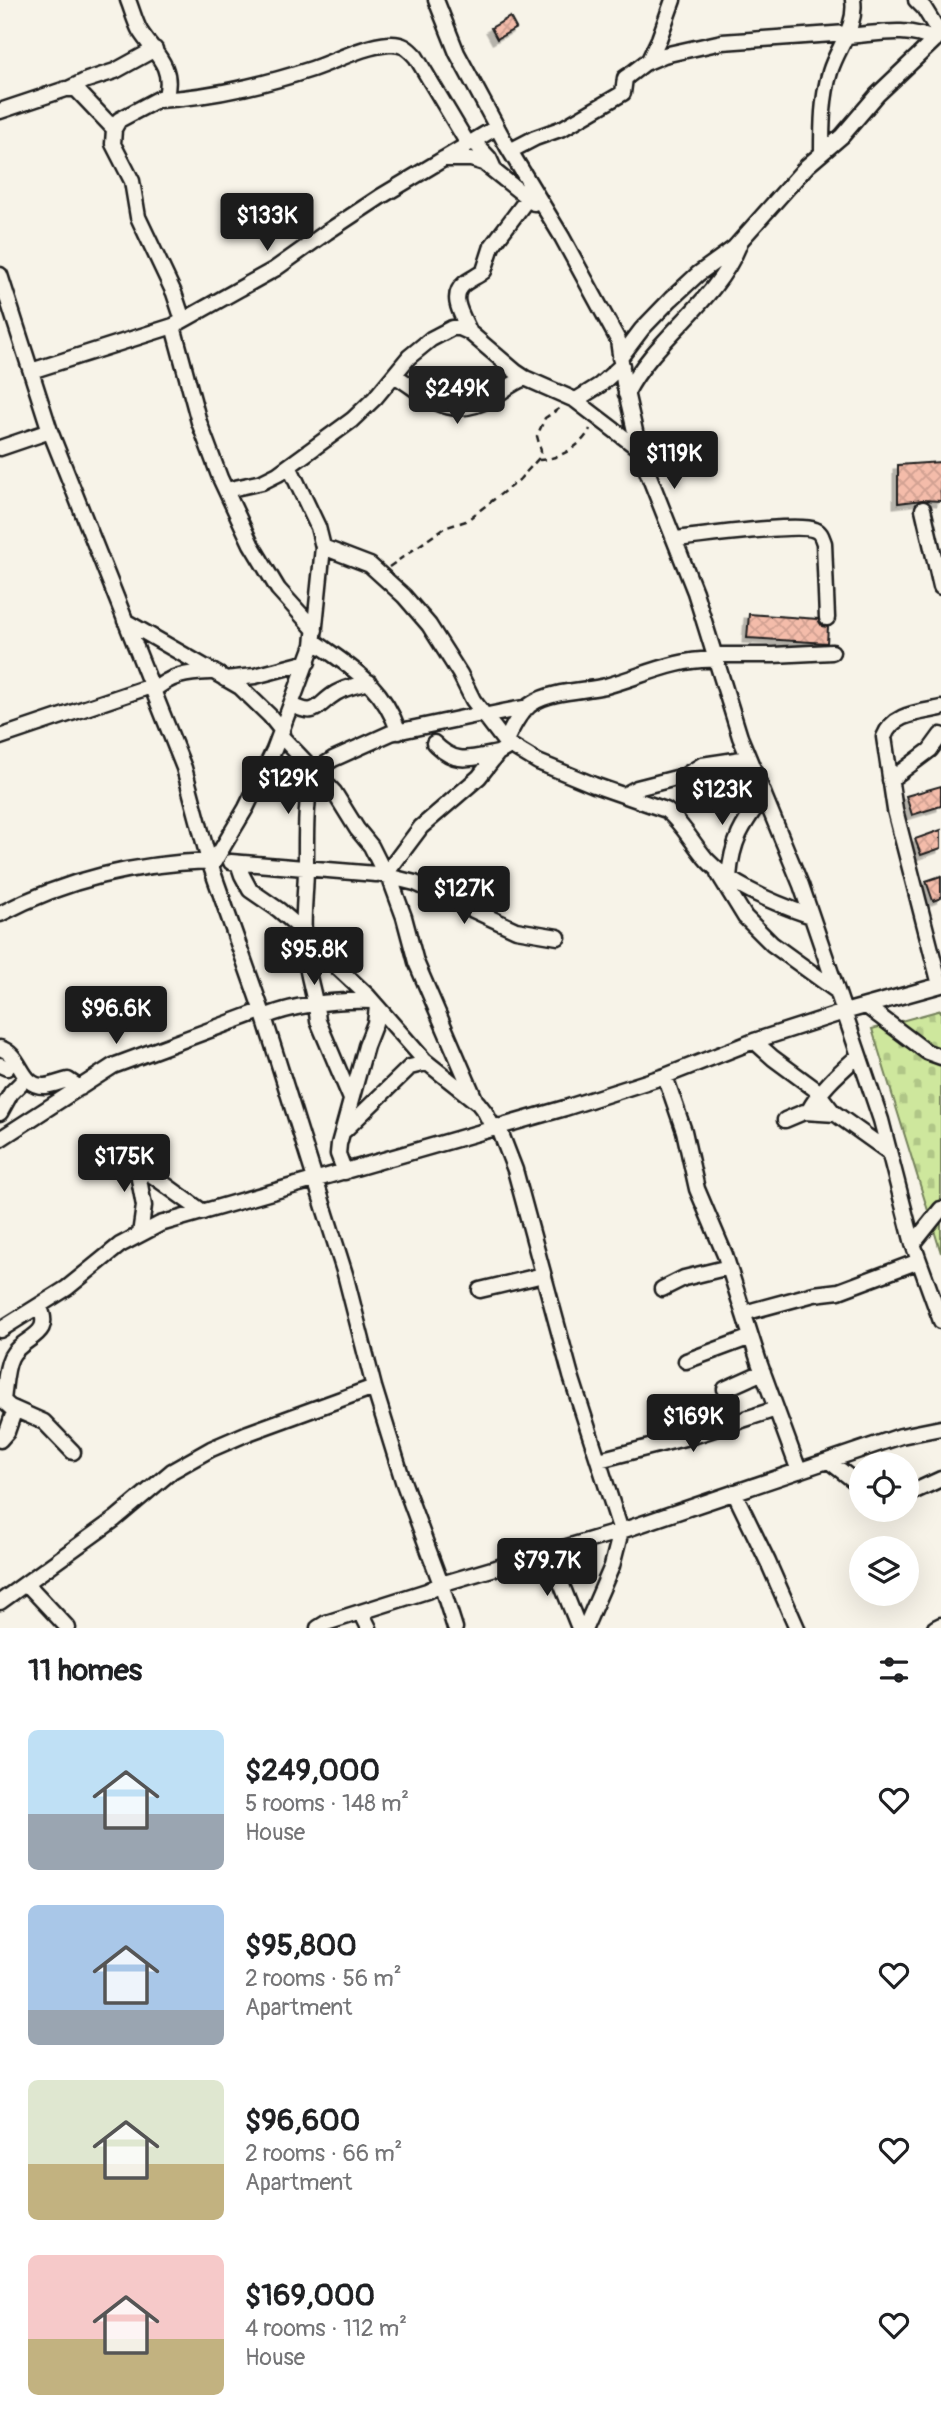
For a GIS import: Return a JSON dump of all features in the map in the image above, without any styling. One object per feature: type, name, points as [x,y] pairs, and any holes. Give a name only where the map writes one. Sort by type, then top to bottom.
[{"type":"street","points":[[128,0],[140,31],[155,49],[168,77],[166,94],[119,120],[114,128],[113,144],[132,181],[138,217],[145,236],[174,293],[199,422],[251,544],[278,589],[315,635],[381,695],[399,732]]},
{"type":"street","points":[[437,0],[457,53],[618,340],[626,394],[639,449],[695,592],[748,758],[801,885],[881,1120],[913,1244],[941,1321]]},
{"type":"street","points":[[648,62],[673,0]]},
{"type":"street","points":[[822,153],[822,124],[830,70],[847,34],[853,0]]},
{"type":"street","points":[[916,0],[924,8],[938,39]]},
{"type":"street","points":[[510,151],[563,128],[618,97],[623,93],[625,79],[648,62],[664,55],[722,41],[904,30],[938,39]]},
{"type":"street","points":[[575,400],[600,385],[621,361],[642,329],[671,299],[698,274],[734,248],[807,166],[842,136],[877,95],[938,39]]},
{"type":"street","points":[[159,100],[192,98],[275,80],[375,47],[397,44],[407,47],[416,57],[470,142],[485,152],[494,169]]},
{"type":"street","points":[[0,111],[115,71],[155,49]]},
{"type":"street","points":[[70,88],[76,89],[114,128]]},
{"type":"street","points":[[31,371],[178,323],[275,269],[327,232],[497,127]]},
{"type":"street","points":[[442,159],[471,159],[494,169],[544,208]]},
{"type":"street","points":[[470,332],[458,307],[458,292],[466,282],[484,271],[492,246],[528,198]]},
{"type":"street","points":[[626,394],[646,362],[730,267],[741,239]]},
{"type":"street","points":[[0,275],[50,431],[184,768],[212,863],[345,1274],[374,1387],[403,1481],[455,1628]]},
{"type":"street","points":[[226,490],[262,482],[289,466],[352,420],[375,398],[409,357],[443,332],[460,328],[470,332],[525,379],[575,400],[639,449]]},
{"type":"street","points":[[394,375],[453,409],[490,399],[525,379]]},
{"type":"street","points":[[0,447],[50,431]]},
{"type":"street","points":[[212,863],[246,808],[281,733],[309,662],[315,635],[323,547],[318,527],[289,466]]},
{"type":"street","points":[[923,509],[941,587]]},
{"type":"street","points":[[674,539],[793,527],[816,530],[824,543],[827,618]]},
{"type":"street","points":[[323,547],[356,558],[380,573],[404,596],[429,625],[504,747],[594,785],[666,810],[675,817],[713,866],[745,917],[772,944],[836,991]]},
{"type":"street","points":[[125,621],[240,687],[342,803],[357,829],[371,846],[384,874],[416,962],[476,1101]]},
{"type":"street","points":[[314,770],[399,732],[527,707],[548,697],[607,685],[682,661],[832,652]]},
{"type":"street","points":[[225,679],[255,676],[309,662]]},
{"type":"street","points":[[0,737],[152,689],[177,675],[210,672]]},
{"type":"street","points":[[292,705],[308,712],[336,694],[369,682]]},
{"type":"street","points":[[384,874],[421,827],[479,777],[504,747],[527,707]]},
{"type":"street","points":[[0,1330],[67,1288],[120,1245],[160,1224],[565,1108],[665,1076],[754,1041],[941,985],[895,810],[884,737],[894,720],[941,708]]},
{"type":"street","points":[[890,780],[930,750],[941,735]]},
{"type":"street","points":[[434,743],[450,757],[460,759],[504,747]]},
{"type":"street","points":[[624,795],[637,788],[684,776],[702,765],[748,758]]},
{"type":"street","points":[[314,770],[305,817],[303,931],[309,980],[317,1004],[318,1021],[351,1099]]},
{"type":"street","points":[[729,877],[736,838],[764,796]]},
{"type":"street","points":[[0,914],[33,897],[83,878],[163,863],[239,863],[384,874],[415,883],[516,930],[558,937]]},
{"type":"street","points":[[239,863],[250,890],[321,947],[426,1063],[476,1101],[495,1127],[515,1170],[570,1376],[621,1531],[612,1566],[585,1628]]},
{"type":"street","points":[[713,866],[782,906],[811,916]]},
{"type":"street","points":[[0,1139],[113,1066],[263,1014],[317,1004],[351,1001],[375,1004]]},
{"type":"street","points":[[345,1172],[338,1154],[351,1099],[375,1023],[375,1004]]},
{"type":"street","points":[[866,1006],[927,1052],[941,1057]]},
{"type":"street","points":[[754,1041],[820,1094],[836,1114],[890,1152]]},
{"type":"street","points":[[0,1048],[18,1062],[25,1079],[43,1086],[68,1080],[80,1088]]},
{"type":"street","points":[[808,1112],[820,1094],[858,1056]]},
{"type":"street","points":[[343,1132],[410,1067],[426,1063]]},
{"type":"street","points":[[665,1076],[684,1131],[697,1189],[729,1267],[763,1373],[799,1471]]},
{"type":"street","points":[[0,1113],[11,1093],[25,1079]]},
{"type":"street","points":[[785,1121],[808,1112],[836,1114]]},
{"type":"street","points":[[130,1150],[146,1170],[203,1212]]},
{"type":"street","points":[[140,1234],[144,1206],[139,1179],[146,1170]]},
{"type":"street","points":[[913,1244],[941,1209]]},
{"type":"street","points":[[744,1313],[839,1290],[919,1261]]},
{"type":"street","points":[[662,1289],[684,1278],[729,1267]]},
{"type":"street","points":[[480,1290],[543,1275]]},
{"type":"street","points":[[0,1440],[6,1432],[9,1362],[12,1355],[41,1329],[44,1315],[39,1306]]},
{"type":"street","points":[[687,1361],[751,1337]]},
{"type":"street","points":[[725,1389],[763,1373]]},
{"type":"street","points":[[0,1602],[115,1519],[172,1471],[248,1433],[374,1387]]},
{"type":"street","points":[[6,1402],[44,1422],[73,1452]]},
{"type":"street","points":[[599,1460],[696,1435],[776,1409]]},
{"type":"street","points":[[318,1628],[441,1584],[621,1531],[901,1436],[941,1428]]},
{"type":"street","points":[[830,1462],[849,1477]]},
{"type":"street","points":[[919,1488],[941,1479]]},
{"type":"street","points":[[734,1492],[797,1628]]},
{"type":"street","points":[[549,1553],[579,1628]]},
{"type":"street","points":[[26,1583],[68,1628]]},
{"type":"street","points":[[361,1612],[369,1628]]},
{"type":"street","points":[[935,1628],[941,1625]]},
{"type":"path","points":[[380,573],[444,528],[466,521],[519,480],[538,460],[541,451],[537,436],[545,418],[575,400]]},
{"type":"path","points":[[538,460],[548,459],[582,442],[592,425],[601,420]]},
{"type":"green space","points":[[941,1010],[941,1253],[872,1029]]},
{"type":"building","points":[[510,17],[516,28],[497,39],[491,28]]},
{"type":"building","points":[[940,462],[941,501],[898,503],[898,465]]},
{"type":"building","points":[[749,614],[818,619],[822,626],[828,627],[827,643],[747,638]]},
{"type":"building","points":[[941,786],[941,806],[912,815],[906,796]]},
{"type":"building","points":[[941,830],[941,848],[921,855],[915,839]]},
{"type":"building","points":[[941,876],[941,898],[933,901],[926,881]]}]
